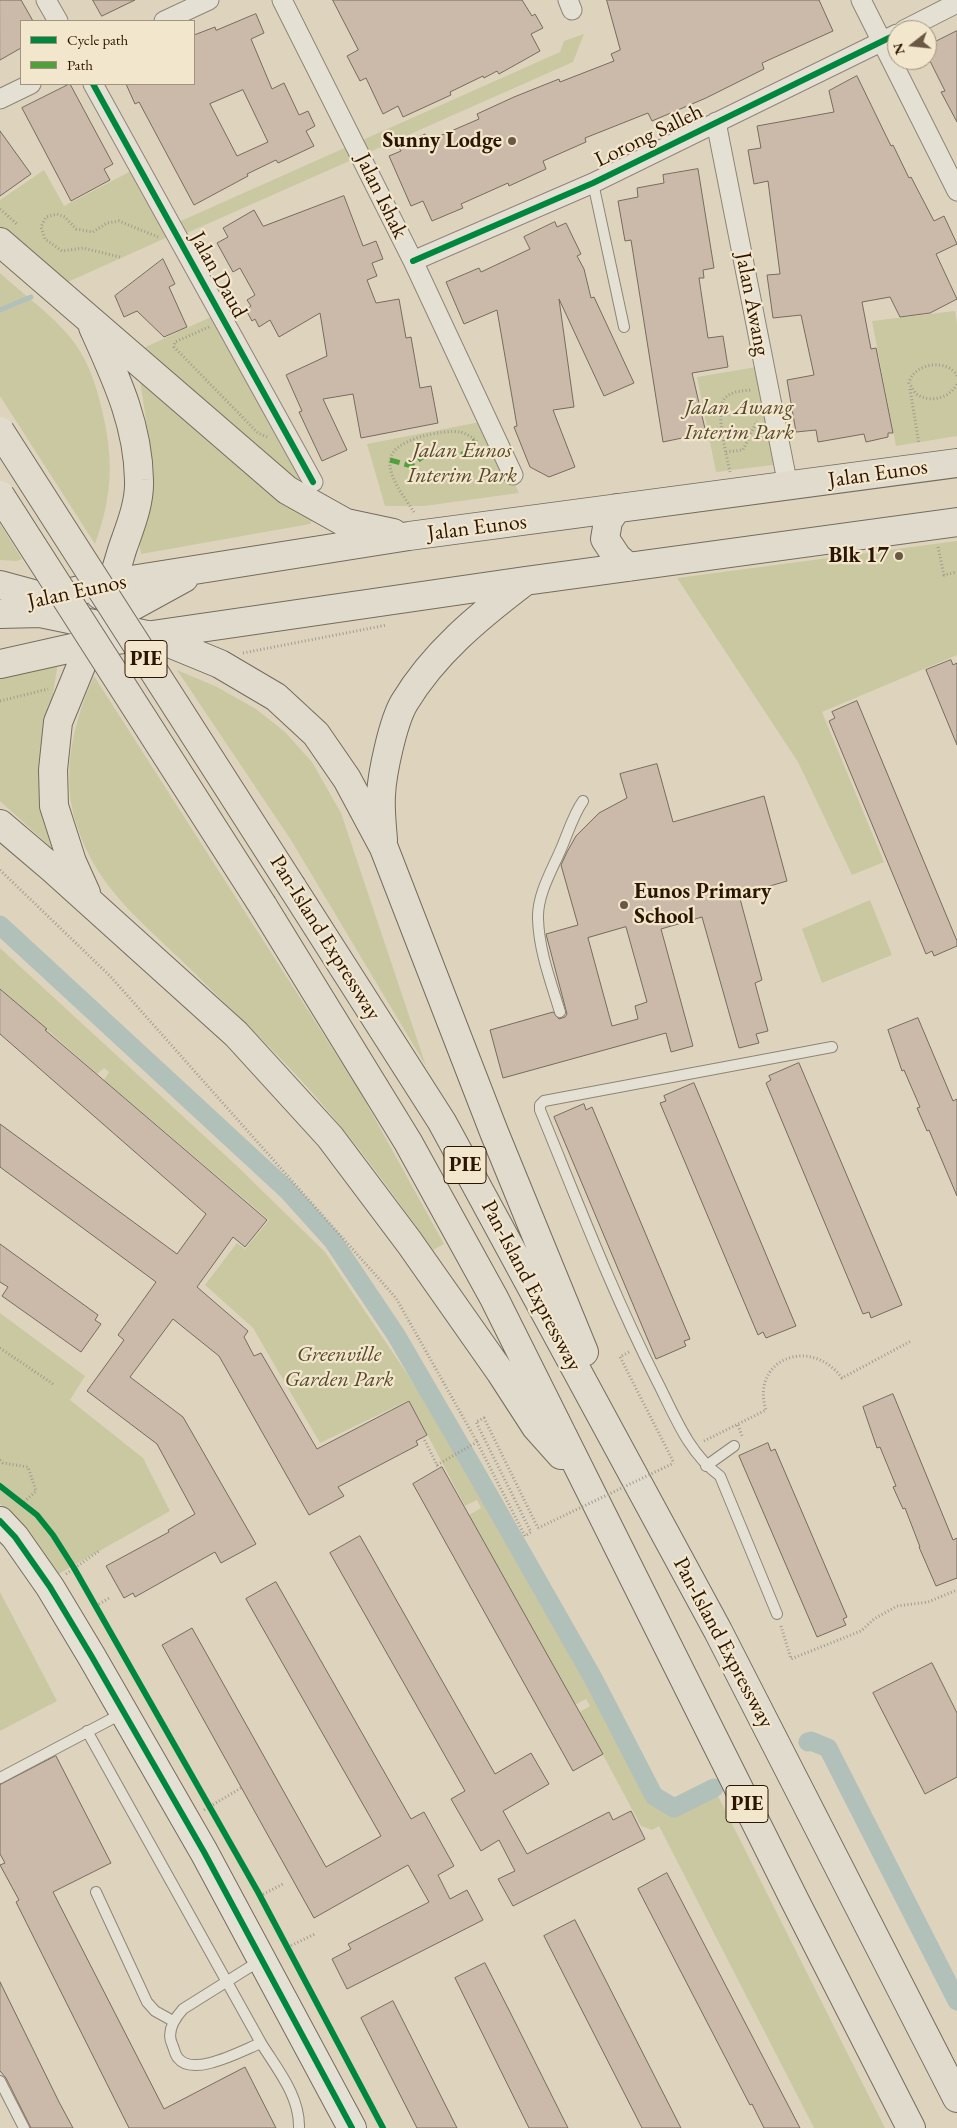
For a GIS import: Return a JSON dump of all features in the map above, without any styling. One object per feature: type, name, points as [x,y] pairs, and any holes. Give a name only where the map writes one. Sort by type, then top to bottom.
[{"type":"highway","points":[[0,242],[287,490],[346,523],[411,524]]},
{"type":"highway","points":[[90,319],[119,383],[132,421],[139,482],[133,519],[112,583],[95,622],[58,722],[54,770],[54,806],[64,842],[91,903]]},
{"type":"highway","name":"Pan-Island Expressway","points":[[0,431],[442,1122],[718,1631],[957,2098]]},
{"type":"highway","name":"Jalan Eunos","points":[[0,610],[112,583],[200,569],[411,524],[617,508],[957,463]]},
{"type":"highway","name":"Pan-Island Expressway","points":[[0,495],[263,906],[408,1142],[494,1298],[911,2128]]},
{"type":"highway","points":[[617,508],[608,521],[605,539],[617,557],[628,567]]},
{"type":"highway","points":[[152,636],[525,581],[957,522]]},
{"type":"highway","points":[[2,664],[95,622],[200,569]]},
{"type":"highway","points":[[384,848],[381,795],[389,749],[404,704],[439,655],[485,611],[525,581]]},
{"type":"highway","points":[[0,586],[44,598],[95,622],[219,626]]},
{"type":"highway","points":[[0,614],[40,613],[95,622],[152,636],[220,664],[276,697],[316,734],[347,779],[384,848],[494,1132],[592,1372],[621,1452]]},
{"type":"highway","points":[[0,824],[236,1034],[330,1137],[409,1242],[501,1372],[536,1426],[584,1480]]},
{"type":"street","points":[[46,0],[57,20]]},
{"type":"street","points":[[166,20],[209,0]]},
{"type":"street","name":"Jalan Ishak","points":[[282,0],[413,261],[513,476]]},
{"type":"street","points":[[861,0],[887,35]]},
{"type":"street","points":[[924,20],[957,3]]},
{"type":"street","name":"Lorong Salleh","points":[[413,261],[593,183],[887,39]]},
{"type":"street","points":[[903,70],[957,191]]},
{"type":"street","points":[[0,98],[29,85]]},
{"type":"street","name":"Jalan Daud","points":[[94,85],[313,482]]},
{"type":"street","name":"Jalan Awang","points":[[716,122],[758,391],[788,486]]},
{"type":"street","points":[[0,1521],[11,1533],[50,1587],[124,1712],[263,1959],[352,2128]]},
{"type":"lane","points":[[593,183],[624,327]]},
{"type":"lane","points":[[560,1012],[542,951],[538,918],[543,892],[575,813],[583,801]]},
{"type":"lane","points":[[777,1614],[720,1476],[706,1466],[691,1447],[626,1320],[540,1110],[540,1104],[544,1101],[832,1047]]},
{"type":"lane","points":[[706,1466],[734,1446]]},
{"type":"lane","points":[[0,1778],[124,1712]]},
{"type":"lane","points":[[87,1731],[261,2043],[291,2092],[299,2108],[300,2128]]},
{"type":"lane","points":[[96,1892],[147,2002],[155,2011],[173,2021]]},
{"type":"lane","points":[[261,2043],[205,2065],[189,2066],[178,2059],[170,2040],[173,2021],[183,2009],[263,1959]]},
{"type":"lane","points":[[0,2082],[24,2128]]},
{"type":"path","points":[[120,257],[83,248],[61,250],[43,237],[41,231],[42,222],[48,216],[57,214],[65,217],[76,229],[93,232],[107,223],[119,222],[161,238]]},
{"type":"path","points":[[223,321],[174,342],[174,347],[258,434],[268,437],[284,429]]},
{"type":"path","points":[[919,444],[909,385],[910,378],[914,373],[930,366],[947,366],[957,376]]},
{"type":"path","points":[[909,385],[918,396],[932,399],[952,392],[957,384]]},
{"type":"path","points":[[730,472],[720,417],[722,403],[731,394],[758,391]]},
{"type":"path","points":[[726,452],[743,450],[758,419]]},
{"type":"path","points":[[411,524],[390,466],[390,457],[396,447],[411,440],[454,432],[468,435],[481,448]]},
{"type":"path","points":[[937,543],[944,575],[957,572]]},
{"type":"path","points":[[0,870],[110,976],[396,1298],[477,1442],[524,1536],[531,1532],[476,1422],[484,1418],[538,1528],[674,1463],[620,1357],[631,1351]]},
{"type":"path","points":[[691,1447],[766,1410],[762,1397],[763,1386],[768,1374],[786,1360],[795,1356],[810,1355],[825,1361],[842,1378],[911,1341]]},
{"type":"path","points":[[0,1348],[53,1384]]},
{"type":"path","points":[[423,1437],[439,1469]]},
{"type":"path","points":[[437,1464],[477,1442]]},
{"type":"path","points":[[1,1462],[28,1468],[36,1491],[22,1504]]},
{"type":"path","points":[[15,1498],[30,1509]]},
{"type":"path","points":[[50,1587],[99,1551]]},
{"type":"path","points":[[69,1560],[78,1576]]},
{"type":"path","points":[[777,1614],[791,1659],[861,1631],[874,1619],[897,1606],[928,1602],[957,1590]]},
{"type":"path","points":[[96,1606],[111,1597]]},
{"type":"path","points":[[92,1599],[100,1614]]},
{"type":"path","points":[[186,1821],[242,1788]]},
{"type":"path","points":[[205,1798],[215,1815]]},
{"type":"path","points":[[264,1904],[259,1894],[283,1884]]},
{"type":"path","points":[[288,1947],[315,1934]]},
{"type":"path","points":[[283,1938],[292,1955]]},
{"type":"green space","points":[[584,34],[573,62],[180,236],[174,224],[560,52],[564,41]]},
{"type":"green space","points":[[44,170],[64,206],[133,170],[170,236],[59,286],[0,236],[0,200]]},
{"type":"green space","points":[[0,273],[45,312],[70,337],[86,361],[93,379],[105,425],[110,459],[110,476],[105,509],[95,544],[0,396]]},
{"type":"green space","points":[[955,311],[957,324],[957,436],[896,446],[872,321]]},
{"type":"green space","points":[[213,316],[304,478],[295,480],[135,352]]},
{"type":"green space","name":"Jalan Awang Interim Park","points":[[762,366],[781,464],[716,472],[697,377]]},
{"type":"green space","points":[[139,374],[312,520],[310,524],[141,554],[138,536],[150,497],[149,439]]},
{"type":"green space","name":"Jalan Eunos Interim Park","points":[[485,421],[519,493],[424,506],[385,506],[367,444]]},
{"type":"green space","points":[[0,524],[22,559],[17,561],[0,560]]},
{"type":"green space","points":[[957,541],[957,655],[822,712],[884,862],[852,875],[798,762],[677,578]]},
{"type":"green space","points":[[58,662],[42,763],[57,853],[0,801],[0,674]]},
{"type":"green space","points":[[177,670],[217,687],[256,709],[285,732],[312,762],[341,813],[426,1066],[291,840]]},
{"type":"green space","points":[[94,676],[359,1090],[444,1244],[433,1250],[391,1191],[332,1115],[266,1044],[134,914],[95,866],[77,826],[72,807],[69,769],[71,750],[80,712]]},
{"type":"green space","points":[[870,900],[892,955],[822,983],[802,929]]},
{"type":"green space","name":"Greenville Garden Park","points":[[0,948],[238,1167],[325,1252],[418,1390],[578,1665],[650,1802],[673,1816],[717,1794],[885,2128],[814,2128],[659,1826],[652,1830],[641,1826],[580,1712],[590,1706],[586,1699],[575,1705],[469,1515],[481,1508],[477,1500],[465,1506],[409,1400],[320,1443],[253,1328],[205,1285],[237,1243],[245,1249],[269,1220],[104,1080],[109,1072],[104,1068],[97,1074],[0,988]]},
{"type":"green space","points":[[0,1313],[85,1376],[70,1400],[143,1458],[170,1511],[57,1575],[9,1512],[0,1504]]},
{"type":"green space","points":[[0,1592],[57,1701],[0,1731]]},
{"type":"building","points":[[0,0],[21,0],[32,20],[20,20],[20,49],[0,60]]},
{"type":"building","points":[[93,0],[135,0],[102,16]]},
{"type":"building","points":[[333,0],[522,0],[532,16],[535,14],[543,28],[531,34],[540,51],[499,74],[497,71],[484,78],[483,76],[450,92],[451,95],[403,117],[398,106],[383,114],[366,78],[360,81],[347,56],[358,50]]},
{"type":"building","points":[[607,0],[819,0],[833,31],[762,63],[764,69],[706,98],[652,121],[648,113],[585,138],[586,142],[543,161],[546,169],[509,186],[508,183],[461,204],[463,208],[432,221],[423,201],[411,206],[389,156],[401,151],[398,146],[425,134],[428,141],[479,119],[477,114],[514,97],[559,79],[560,82],[614,61],[611,54],[620,50]]},
{"type":"building","points":[[256,14],[264,33],[251,39],[272,89],[284,83],[299,115],[308,111],[315,126],[306,131],[314,146],[278,163],[276,160],[247,174],[248,176],[194,205],[139,102],[135,104],[126,85],[195,85],[195,35],[215,27],[216,30]],"holes":[[[243,90],[268,142],[237,156],[210,104]]]},
{"type":"building","points":[[957,31],[957,122],[941,92],[945,91],[934,70],[937,70],[937,41]]},
{"type":"building","points":[[857,76],[891,146],[893,145],[909,178],[911,177],[934,221],[944,216],[957,244],[936,254],[957,299],[930,313],[900,317],[890,297],[862,302],[871,349],[876,348],[893,433],[888,433],[888,437],[866,442],[864,434],[818,442],[816,430],[796,432],[787,380],[814,375],[801,315],[773,318],[767,275],[780,274],[768,181],[754,184],[748,150],[761,148],[757,126],[834,112],[829,91]]},
{"type":"building","points":[[71,85],[113,164],[104,169],[110,180],[71,201],[22,108]]},
{"type":"building","points":[[0,131],[31,174],[0,196]]},
{"type":"building","points":[[698,169],[714,268],[703,270],[704,278],[699,278],[708,338],[723,336],[728,367],[692,373],[706,433],[663,442],[631,240],[625,241],[618,201],[638,197],[637,188],[664,183],[663,175]]},
{"type":"building","points":[[344,196],[363,246],[376,241],[383,259],[372,263],[377,276],[367,280],[376,303],[399,299],[406,338],[411,337],[420,388],[431,386],[438,423],[361,438],[353,394],[323,399],[347,450],[322,461],[299,412],[302,411],[286,375],[327,356],[320,313],[279,337],[270,320],[259,327],[255,319],[252,321],[246,310],[251,306],[247,300],[255,295],[240,268],[233,272],[217,243],[228,237],[223,228],[254,210],[263,226]]},
{"type":"building","points":[[555,222],[557,227],[566,223],[581,254],[577,256],[584,269],[591,298],[594,297],[634,383],[604,396],[559,299],[574,407],[553,410],[575,467],[549,477],[530,467],[514,427],[517,426],[497,310],[464,324],[446,282],[479,268],[481,272],[530,249],[524,237]]},
{"type":"building","points":[[163,259],[175,284],[169,287],[187,327],[164,337],[137,311],[124,317],[115,296]]},
{"type":"building","points":[[951,660],[953,665],[957,663],[957,745],[926,670]]},
{"type":"building","points":[[857,701],[957,941],[957,946],[934,956],[932,951],[926,954],[829,721],[835,718],[832,712]]},
{"type":"building","points":[[657,764],[673,822],[764,796],[787,881],[739,895],[762,980],[755,983],[768,1031],[756,1034],[759,1043],[739,1048],[702,917],[661,929],[693,1046],[671,1052],[666,1033],[503,1078],[490,1030],[553,1012],[559,1019],[567,1014],[546,934],[578,925],[561,865],[576,836],[599,813],[627,798],[620,774]],"holes":[[[626,927],[647,1002],[635,1006],[638,1019],[612,1026],[588,938]]]},
{"type":"building","points":[[0,989],[47,1029],[45,1030],[267,1220],[245,1247],[233,1237],[197,1287],[248,1331],[244,1337],[254,1356],[261,1353],[317,1449],[409,1401],[427,1435],[416,1441],[418,1445],[338,1487],[344,1496],[309,1515],[219,1356],[173,1319],[130,1377],[183,1417],[256,1544],[221,1563],[215,1552],[135,1597],[133,1593],[124,1598],[106,1566],[169,1532],[168,1530],[195,1514],[157,1444],[87,1391],[124,1340],[118,1335],[156,1282],[0,1167],[0,1124],[177,1254],[206,1214],[0,1034]]},
{"type":"building","points":[[918,1018],[953,1101],[957,1099],[957,1196],[929,1130],[927,1131],[917,1108],[920,1107],[904,1070],[902,1071],[888,1030]]},
{"type":"building","points":[[799,1063],[902,1305],[871,1318],[869,1312],[863,1314],[766,1083],[771,1080],[769,1076]]},
{"type":"building","points":[[694,1083],[796,1326],[766,1338],[763,1332],[758,1335],[660,1103],[666,1101],[664,1096]]},
{"type":"building","points":[[584,1104],[586,1110],[592,1107],[690,1339],[684,1341],[686,1346],[656,1359],[554,1117]]},
{"type":"building","points":[[0,1244],[98,1315],[95,1320],[101,1324],[81,1352],[2,1296],[8,1287],[0,1282]]},
{"type":"building","points":[[893,1394],[953,1540],[957,1538],[957,1578],[936,1586],[905,1508],[903,1509],[893,1487],[896,1486],[880,1447],[877,1448],[863,1407]]},
{"type":"building","points":[[768,1443],[771,1451],[775,1449],[847,1617],[843,1619],[846,1625],[817,1637],[739,1456]]},
{"type":"building","points":[[442,1467],[603,1754],[573,1771],[413,1484]]},
{"type":"building","points":[[360,1536],[495,1774],[531,1753],[549,1784],[503,1811],[527,1854],[609,1812],[613,1820],[631,1811],[645,1839],[513,1906],[498,1879],[515,1871],[499,1840],[481,1851],[451,1799],[465,1791],[330,1553]]},
{"type":"building","points":[[276,1582],[411,1819],[424,1812],[454,1866],[438,1875],[450,1899],[467,1890],[483,1920],[347,1989],[332,1959],[351,1949],[348,1944],[429,1902],[408,1865],[314,1918],[162,1645],[192,1628],[326,1867],[381,1836],[246,1599]]},
{"type":"building","points":[[932,1663],[957,1713],[957,1777],[925,1794],[873,1693]]},
{"type":"building","points":[[56,1756],[111,1863],[53,1892],[164,2109],[245,2067],[276,2128],[129,2128],[16,1902],[19,1900],[0,1865],[5,1863],[0,1854],[0,1785]]},
{"type":"building","points":[[667,1873],[800,2128],[764,2128],[752,2104],[750,2105],[638,1889]]},
{"type":"building","points":[[575,1920],[681,2128],[642,2128],[544,1936]]},
{"type":"building","points":[[485,1963],[568,2128],[529,2128],[455,1978]]},
{"type":"building","points":[[0,1982],[73,2128],[31,2128],[6,2078],[0,2071]]},
{"type":"building","points":[[393,2001],[457,2128],[417,2128],[361,2018]]},
{"type":"waterway","points":[[0,310],[31,297]]},
{"type":"waterway","points":[[0,925],[287,1190],[333,1241],[396,1335],[474,1469],[593,1678],[654,1796],[674,1808],[714,1788]]},
{"type":"waterway","points":[[808,1742],[811,1741],[828,1748],[957,2001]]},
{"type":"marked path","points":[[390,460],[408,465],[433,452],[462,454],[471,448],[475,440]]},
{"type":"cycle path","points":[[413,261],[593,183],[887,39]]},
{"type":"cycle path","points":[[94,85],[313,482]]},
{"type":"cycle path","points":[[0,1486],[37,1515],[53,1535],[74,1568],[258,1892],[383,2128]]},
{"type":"cycle path","points":[[0,1521],[15,1537],[50,1587],[92,1657],[204,1852],[352,2128]]},
{"type":"place","name":"Sunny Lodge","points":[[512,141]]},
{"type":"place","name":"Blk 17","points":[[899,556]]},
{"type":"place","name":"Eunos Primary School","points":[[624,905]]}]
